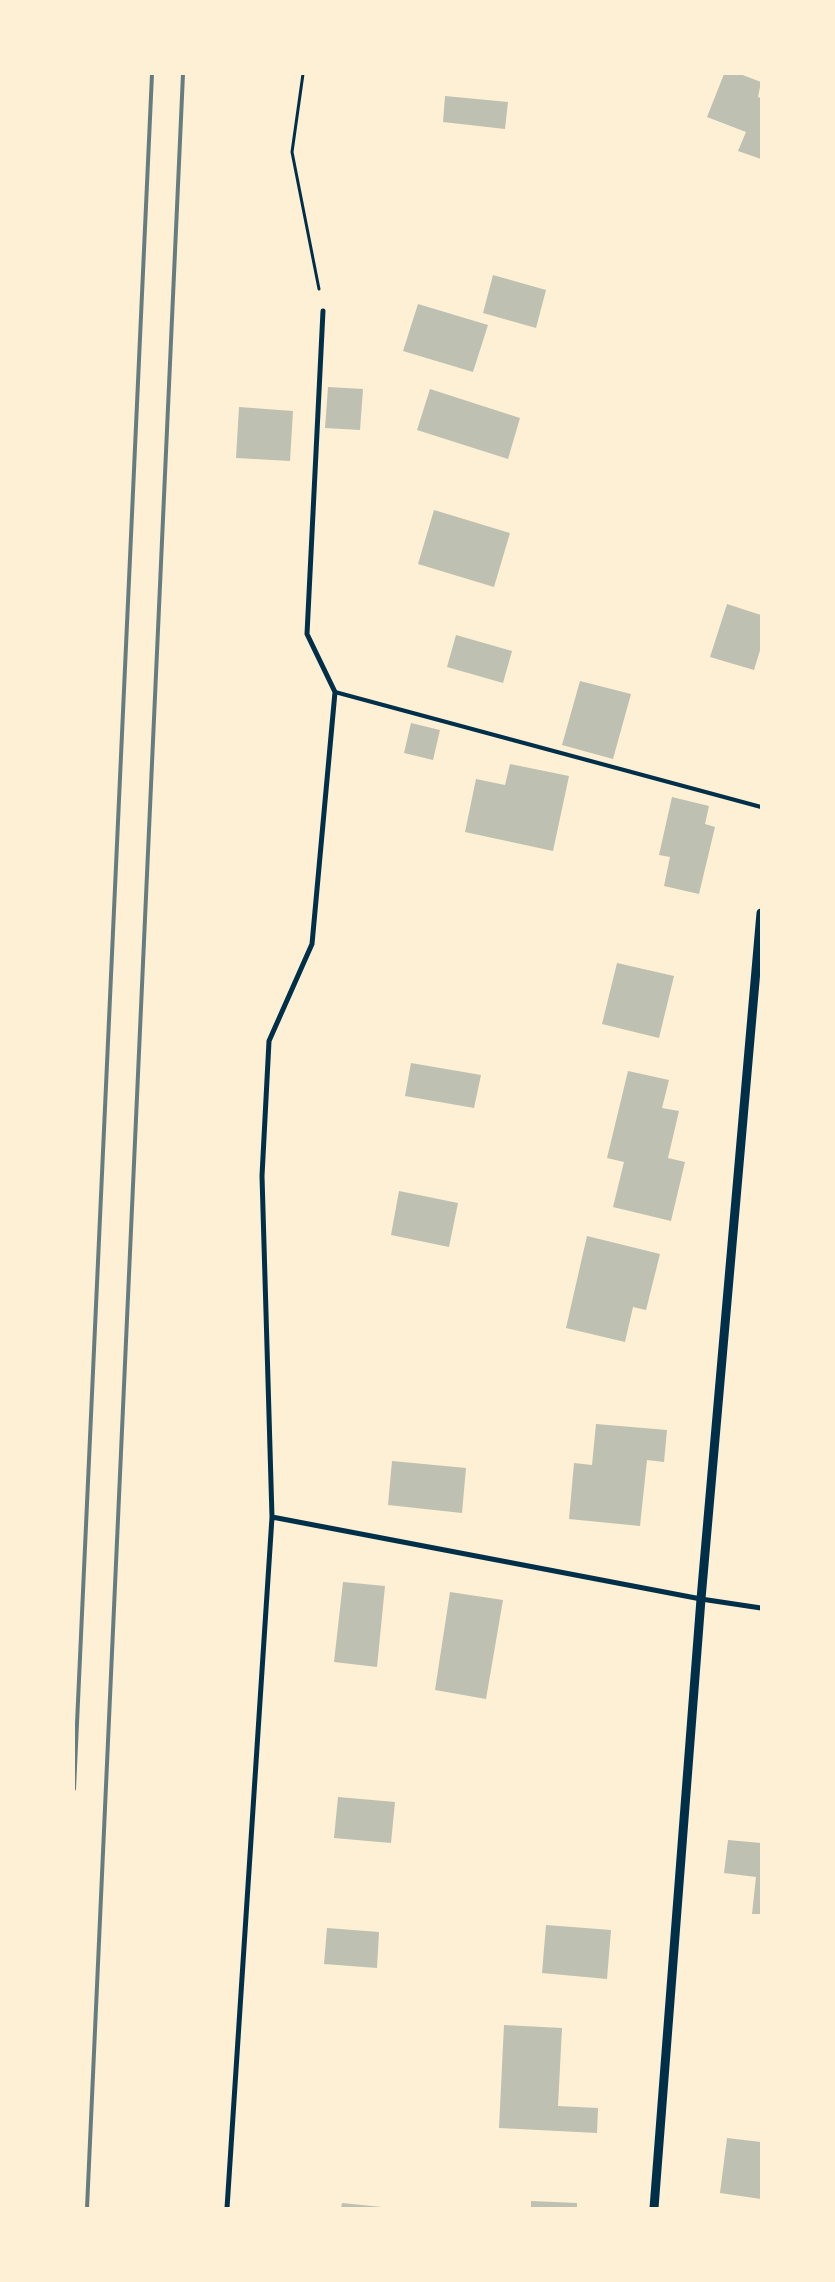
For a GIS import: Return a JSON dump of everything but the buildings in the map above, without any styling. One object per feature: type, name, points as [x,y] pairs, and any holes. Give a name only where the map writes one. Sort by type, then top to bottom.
[{"type":"street","points":[[227,2208],[272,1517],[262,1176],[268,1041],[312,944],[335,692],[307,634],[324,311]]},
{"type":"street","points":[[654,2208],[701,1599],[761,913]]},
{"type":"street","points":[[272,1517],[701,1599],[761,1608]]},
{"type":"lane","points":[[335,692],[761,807]]},
{"type":"path","points":[[303,74],[292,152],[324,311]]},
{"type":"railway","points":[[74,1789],[152,74]]},
{"type":"railway","points":[[87,2208],[183,74]]}]
